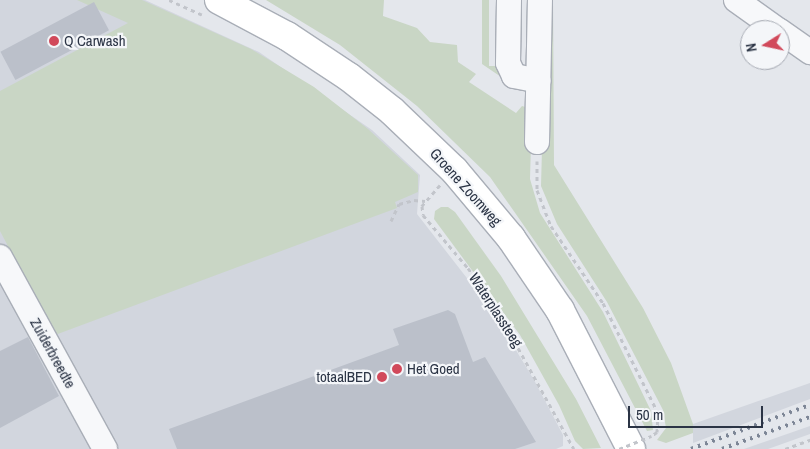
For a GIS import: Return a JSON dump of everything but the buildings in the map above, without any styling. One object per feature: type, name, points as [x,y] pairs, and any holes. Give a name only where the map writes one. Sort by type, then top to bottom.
[{"type":"main road","name":"Groene Zoomweg","points":[[250,0],[314,37],[374,82],[409,111],[488,191],[521,231],[570,303],[642,445]]},
{"type":"main road","name":"Groene Zoomweg","points":[[215,10],[287,36],[349,77],[392,111],[454,170],[511,238],[560,310],[642,445]]},
{"type":"street","points":[[510,0],[508,63],[514,76],[539,81]]},
{"type":"street","points":[[537,142],[540,0]]},
{"type":"street","points":[[736,0],[764,20]]},
{"type":"street","points":[[790,38],[810,52]]},
{"type":"street","name":"Zuiderbreedte","points":[[0,256],[105,449]]},
{"type":"path","points":[[168,0],[215,10]]},
{"type":"path","points":[[537,142],[537,190],[552,226],[603,303],[658,413],[657,432],[642,445],[619,449]]},
{"type":"path","name":"Groene Zoomweg","points":[[425,201],[442,183],[435,176]]},
{"type":"path","points":[[391,221],[400,204],[414,200],[425,201]]},
{"type":"path","name":"Waterplassteeg","points":[[425,201],[423,215],[468,268],[495,306],[574,449]]},
{"type":"path","points":[[785,449],[810,440]]},
{"type":"shaded area","points":[[0,0],[145,0],[259,52],[372,130],[420,175],[417,214],[491,309],[534,380],[563,435],[563,446],[556,449],[0,449]]},
{"type":"shaded area","points":[[810,383],[810,399],[693,443],[693,424]]},
{"type":"shaded area","points":[[810,426],[810,434],[768,449],[744,449]]},
{"type":"green space","points":[[77,0],[142,0],[251,49],[314,87],[368,129],[418,175],[418,192],[395,202],[397,208],[55,335],[0,231],[0,91],[128,23]]},
{"type":"green space","points":[[266,0],[384,0],[383,16],[417,28],[430,42],[457,45],[458,62],[476,74],[469,82],[516,113],[522,106],[532,109],[530,179],[540,213],[603,312],[651,411],[653,430],[647,431],[587,316],[490,177],[417,106],[340,45]]},
{"type":"green space","points":[[482,0],[489,0],[489,66],[500,66],[534,94],[519,89],[482,64]]},
{"type":"green space","points":[[546,0],[553,0],[554,165],[643,308],[671,363],[693,424],[693,433],[666,443],[657,440],[666,428],[663,410],[607,302],[557,224],[541,186]]},
{"type":"green space","points":[[441,207],[448,207],[455,212],[501,276],[576,399],[601,448],[583,449],[575,441],[559,405],[520,335],[434,219],[435,211]]},
{"type":"railway","points":[[691,449],[810,405]]},
{"type":"railway","points":[[722,449],[810,417]]},
{"type":"place","name":"Q Carwash","points":[[54,41]]},
{"type":"place","name":"Het Goed","points":[[397,369]]},
{"type":"place","name":"totaalBED","points":[[382,377]]}]
